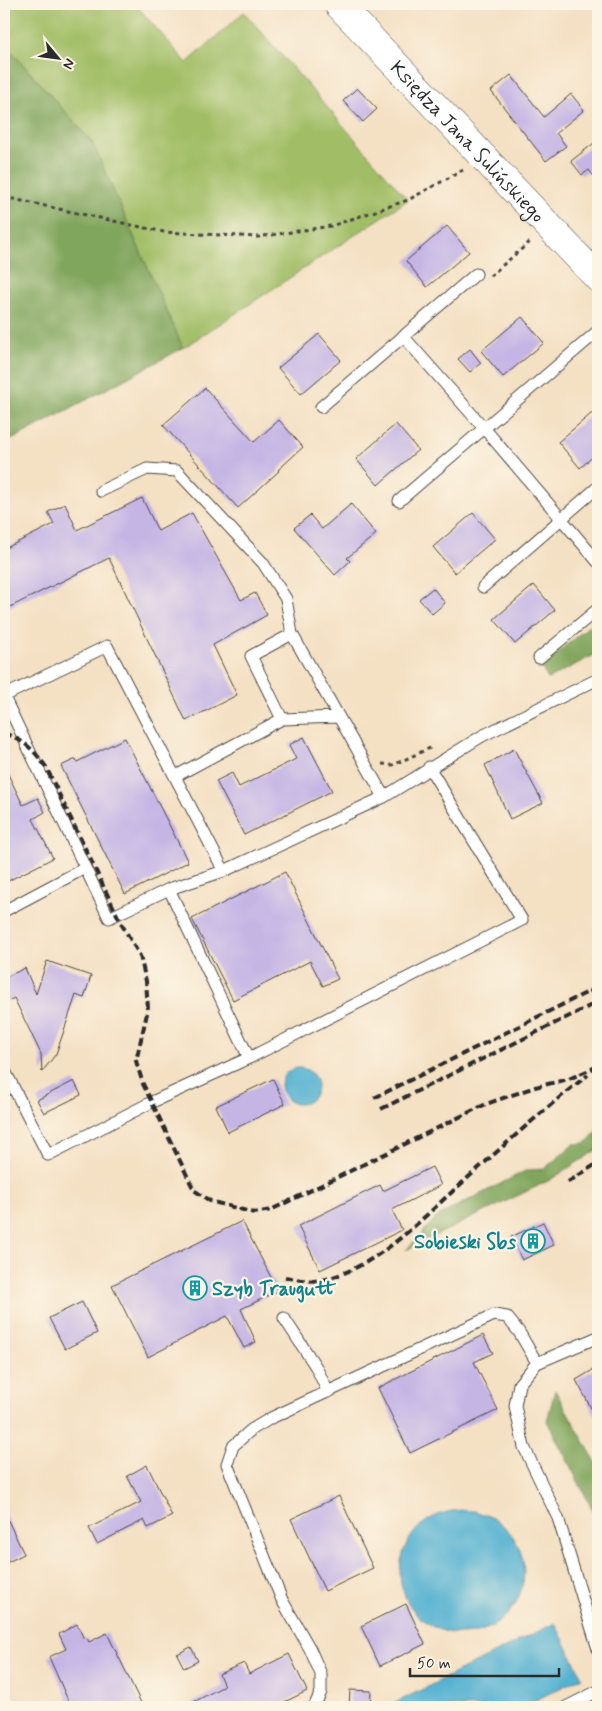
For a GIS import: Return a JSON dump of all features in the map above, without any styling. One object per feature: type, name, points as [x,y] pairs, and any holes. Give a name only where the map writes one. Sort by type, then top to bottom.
[{"type":"street","name":"Księdza Jana Sulińskiego","points":[[338,4],[598,278]]},
{"type":"lane","points":[[322,406],[476,274]]},
{"type":"lane","points":[[399,501],[598,330]]},
{"type":"lane","points":[[403,336],[598,562]]},
{"type":"lane","points":[[100,491],[147,469],[176,471],[263,563],[286,600],[292,634],[384,797]]},
{"type":"lane","points":[[483,587],[598,487]]},
{"type":"lane","points":[[539,658],[598,609]]},
{"type":"lane","points":[[282,719],[251,656],[292,634]]},
{"type":"lane","points":[[224,871],[107,646],[4,696],[109,918],[169,889],[224,871],[384,797],[482,736],[598,679]]},
{"type":"lane","points":[[176,776],[282,719],[339,717]]},
{"type":"lane","points":[[4,1069],[8,1087],[48,1155],[152,1102],[249,1058],[522,920],[430,768]]},
{"type":"lane","points":[[4,910],[85,868]]},
{"type":"lane","points":[[169,889],[249,1058]]},
{"type":"lane","points":[[314,1707],[321,1692],[321,1674],[282,1600],[227,1464],[233,1446],[251,1430],[271,1418],[494,1315],[507,1317],[519,1332],[537,1363]]},
{"type":"lane","points":[[284,1318],[316,1367],[328,1392]]},
{"type":"lane","points":[[598,1337],[537,1363],[519,1384],[515,1406],[524,1447],[558,1518],[598,1649]]},
{"type":"lane","points":[[566,1707],[598,1691]]},
{"type":"path","points":[[4,197],[164,232],[258,237],[331,226],[408,200],[467,168]]},
{"type":"path","points":[[488,278],[538,236]]},
{"type":"path","points":[[378,763],[393,765],[437,744]]},
{"type":"green space","points":[[4,4],[135,4],[187,63],[244,12],[408,200],[183,348],[92,142],[4,43]]},
{"type":"green space","points":[[4,43],[92,142],[183,348],[4,444]]},
{"type":"green space","points":[[598,618],[598,653],[548,679],[541,667]]},
{"type":"green space","points":[[598,1130],[598,1149],[550,1180],[406,1250],[438,1216],[527,1170],[544,1169],[574,1144],[586,1143]]},
{"type":"green space","points":[[555,1390],[598,1466],[598,1520],[547,1421]]},
{"type":"water","points":[[299,1068],[306,1069],[312,1073],[316,1079],[316,1093],[312,1099],[306,1103],[299,1104],[292,1103],[286,1099],[282,1093],[281,1086],[282,1079],[286,1073],[292,1069]]},
{"type":"water","points":[[462,1510],[486,1515],[506,1528],[519,1548],[524,1572],[519,1596],[506,1616],[486,1629],[462,1634],[438,1629],[418,1616],[405,1596],[400,1572],[405,1548],[418,1528],[438,1515]]},
{"type":"water","points":[[555,1623],[582,1677],[522,1707],[387,1707]]},
{"type":"building","points":[[511,75],[544,117],[571,94],[584,110],[556,133],[566,146],[546,161],[491,91]]},
{"type":"building","points":[[357,88],[377,109],[363,122],[343,101]]},
{"type":"building","points":[[598,140],[598,182],[589,170],[582,175],[571,161]]},
{"type":"building","points":[[447,226],[469,252],[427,287],[406,261]]},
{"type":"building","points":[[522,317],[544,343],[503,377],[481,351]]},
{"type":"building","points":[[319,334],[341,360],[301,394],[278,368]]},
{"type":"building","points":[[470,349],[481,363],[470,372],[458,359]]},
{"type":"building","points":[[205,388],[254,442],[279,420],[303,447],[238,508],[163,425]]},
{"type":"building","points":[[598,408],[598,452],[580,468],[558,442]]},
{"type":"building","points":[[396,424],[418,450],[378,485],[356,459]]},
{"type":"building","points":[[142,498],[158,531],[192,513],[241,600],[255,593],[267,615],[213,645],[237,695],[186,721],[109,558],[4,610],[4,549],[54,524],[48,512],[65,504],[77,530]]},
{"type":"building","points":[[351,504],[376,534],[347,558],[350,561],[335,575],[294,528],[310,515],[322,529]]},
{"type":"building","points":[[473,513],[495,539],[455,573],[433,547]]},
{"type":"building","points":[[534,585],[555,610],[515,644],[494,619]]},
{"type":"building","points":[[433,588],[445,603],[432,614],[419,599]]},
{"type":"building","points":[[304,737],[332,791],[244,835],[216,781],[232,773],[239,787],[296,759],[289,745]]},
{"type":"building","points":[[125,738],[188,862],[125,894],[61,766],[76,759],[77,762]]},
{"type":"building","points":[[514,749],[543,803],[510,819],[485,765]]},
{"type":"building","points":[[4,766],[23,805],[38,798],[45,812],[33,819],[53,858],[4,883]]},
{"type":"building","points":[[285,872],[338,979],[323,986],[310,961],[233,1000],[192,919]]},
{"type":"building","points":[[47,961],[91,976],[84,998],[76,995],[56,1054],[42,1072],[41,1054],[14,998],[4,1003],[4,978],[25,968],[36,994]]},
{"type":"building","points":[[273,1079],[285,1104],[228,1132],[216,1106]]},
{"type":"building","points":[[74,1081],[81,1095],[44,1113],[37,1100]]},
{"type":"building","points":[[432,1167],[441,1185],[392,1210],[402,1230],[320,1270],[298,1226],[380,1185],[383,1191]]},
{"type":"building","name":"Szyb Traugutt","points":[[242,1221],[278,1291],[241,1309],[256,1342],[244,1348],[227,1316],[148,1357],[112,1285]]},
{"type":"building","name":"Sobieski Sbs","points":[[543,1222],[554,1245],[522,1260],[511,1237]]},
{"type":"building","points":[[82,1302],[97,1333],[65,1349],[49,1318]]},
{"type":"building","points":[[483,1335],[493,1353],[474,1362],[498,1410],[410,1453],[378,1388]]},
{"type":"building","points":[[598,1367],[598,1421],[576,1380]]},
{"type":"building","points":[[147,1465],[172,1516],[148,1528],[144,1520],[97,1544],[89,1528],[141,1502],[127,1476]]},
{"type":"building","points":[[339,1496],[373,1568],[325,1591],[291,1519]]},
{"type":"building","points":[[4,1512],[24,1554],[4,1564]]},
{"type":"building","points":[[406,1604],[425,1644],[380,1666],[361,1626]]},
{"type":"building","points":[[77,1624],[84,1639],[87,1638],[89,1642],[107,1633],[143,1707],[71,1707],[49,1657],[66,1649],[59,1634]]},
{"type":"building","points":[[191,1647],[198,1661],[184,1668],[177,1654]]},
{"type":"building","points":[[289,1654],[307,1691],[274,1707],[184,1707],[224,1686],[219,1674],[244,1663],[249,1674]]},
{"type":"building","points":[[350,1690],[371,1691],[370,1707],[349,1707]]},
{"type":"railway","points":[[4,733],[28,746],[46,767],[122,925],[140,956],[146,981],[148,1009],[136,1061],[143,1084],[194,1190],[210,1201],[254,1213],[271,1210],[486,1104],[535,1087],[569,1079],[598,1066]]},
{"type":"railway","points":[[374,1098],[598,987]]},
{"type":"railway","points":[[381,1109],[598,1002]]},
{"type":"railway","points":[[285,1277],[324,1280],[365,1263],[381,1253],[411,1229],[536,1117],[588,1075]]},
{"type":"railway","points":[[568,1182],[598,1163]]},
{"type":"place","name":"Sobieski Sbs","points":[[533,1241]]},
{"type":"place","name":"Szyb Traugutt","points":[[195,1288]]}]
